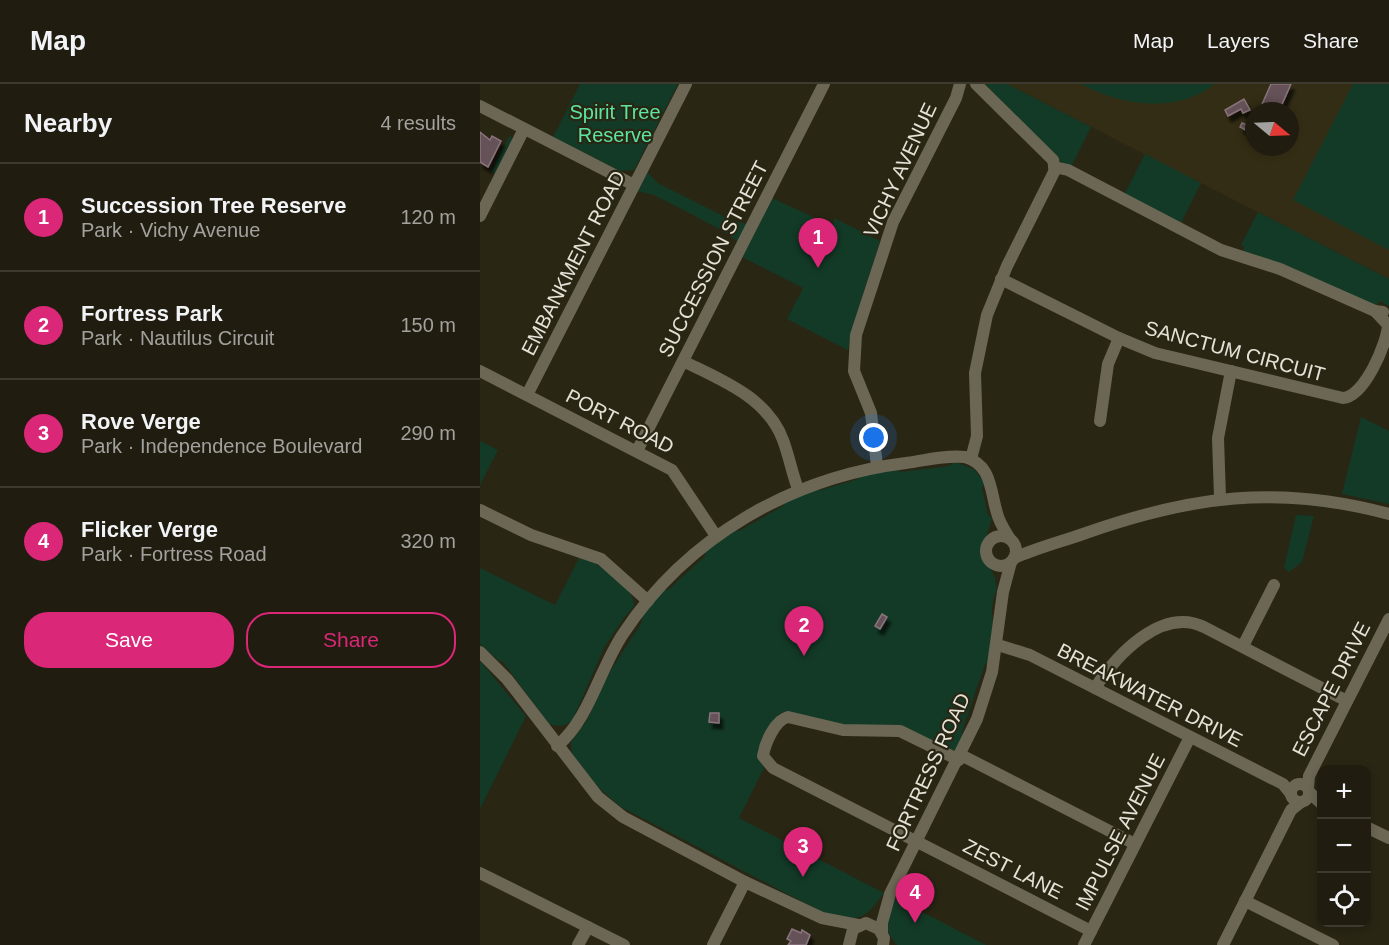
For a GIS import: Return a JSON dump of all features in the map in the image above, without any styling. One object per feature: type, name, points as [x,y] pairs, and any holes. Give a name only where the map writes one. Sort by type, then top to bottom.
[{"type":"street","name":"EMBANKMENT ROAD","points":[[527,395],[686,84]]},
{"type":"street","name":"SUCCESSION STREET","points":[[637,451],[824,84]]},
{"type":"street","name":"VICHY AVENUE","points":[[877,466],[871,413],[854,371],[856,335],[893,222],[956,98],[960,84]]},
{"type":"street","name":"VICHY AVENUE","points":[[956,98],[967,84]]},
{"type":"street","points":[[971,459],[977,436],[974,400],[977,358],[987,315],[1001,279],[1054,170],[1053,160],[975,84]]},
{"type":"street","points":[[480,106],[634,184]]},
{"type":"street","points":[[480,216],[524,129]]},
{"type":"street","points":[[1054,170],[1076,175],[1221,250],[1280,269],[1376,312],[1389,315]]},
{"type":"street","name":"SANCTUM CIRCUIT","points":[[1001,279],[1119,338],[1155,353],[1330,396],[1337,401],[1350,402],[1360,395],[1387,340],[1388,325],[1376,312]]},
{"type":"street","points":[[1100,421],[1108,364],[1119,338]]},
{"type":"street","points":[[684,361],[746,394],[763,408],[784,441],[798,489]]},
{"type":"street","name":"PORT ROAD","points":[[480,371],[676,473],[716,536]]},
{"type":"street","points":[[1223,498],[1218,438],[1231,371]]},
{"type":"street","points":[[554,742],[567,727],[576,725],[615,645],[648,601],[685,561],[716,536],[758,509],[798,489],[877,466],[950,457],[971,459],[986,471],[997,513],[1016,550],[1013,560]]},
{"type":"street","points":[[997,513],[986,551],[992,562],[999,566],[1040,546],[1144,513],[1223,498],[1305,498],[1389,514]]},
{"type":"street","points":[[480,510],[531,535],[601,560],[648,601]]},
{"type":"street","points":[[991,540],[998,536],[1011,541],[1040,546]]},
{"type":"street","name":"FORTRESS ROAD","points":[[885,940],[883,917],[890,894],[960,758],[982,704],[998,645],[1003,592],[1013,560]]},
{"type":"street","name":"FORTRESS ROAD","points":[[992,562],[1003,592]]},
{"type":"street","points":[[1243,646],[1274,585]]},
{"type":"street","name":"ESCAPE DRIVE","points":[[1223,945],[1302,794],[1344,698],[1385,637],[1389,619]]},
{"type":"street","points":[[1095,688],[1107,669],[1124,651],[1152,632],[1173,623],[1186,621],[1198,624],[1344,698]]},
{"type":"street","name":"BREAKWATER DRIVE","points":[[998,645],[1021,651],[1302,794]]},
{"type":"street","points":[[480,652],[507,679],[598,797],[623,818],[745,882],[822,918],[875,926],[885,940]]},
{"type":"street","name":"ZEST LANE","points":[[960,758],[900,731],[843,730],[788,717],[779,721],[763,756],[768,765],[1092,930]]},
{"type":"street","name":"IMPULSE AVENUE","points":[[1084,945],[1190,737]]},
{"type":"street","points":[[960,758],[1136,844]]},
{"type":"street","points":[[1371,829],[1389,838]]},
{"type":"street","points":[[480,873],[624,945]]},
{"type":"street","points":[[714,945],[745,882]]},
{"type":"street","name":"FORTRESS ROAD","points":[[849,945],[850,934],[890,894]]},
{"type":"street","points":[[1245,901],[1333,945]]},
{"type":"street","points":[[822,918],[849,945]]},
{"type":"street","points":[[578,945],[588,927]]},
{"type":"shaded area","points":[[1007,84],[1389,84],[1389,279]]},
{"type":"green space","name":"Spirit Tree Reserve","points":[[580,84],[678,84],[634,170],[620,171],[553,137]]},
{"type":"green space","points":[[985,84],[1007,84],[1091,127],[1071,167],[1063,164]]},
{"type":"green space","points":[[1081,84],[1215,84],[1200,94],[1183,100],[1149,104],[1114,98]]},
{"type":"green space","points":[[1353,84],[1389,84],[1389,250],[1293,200]]},
{"type":"green space","points":[[510,135],[512,139],[496,173],[491,172]]},
{"type":"green space","points":[[1145,154],[1201,183],[1181,223],[1124,195]]},
{"type":"green space","points":[[647,172],[659,184],[731,220],[747,224],[738,242],[725,232],[654,195],[637,191]]},
{"type":"green space","points":[[772,198],[819,222],[825,222],[829,228],[833,226],[834,218],[880,241],[852,328],[848,350],[787,319],[803,288],[742,257]]},
{"type":"green space","points":[[1258,212],[1389,279],[1389,306],[1379,301],[1377,306],[1287,266],[1244,252],[1244,246],[1241,245]]},
{"type":"green space","points":[[1361,417],[1389,431],[1389,504],[1342,494]]},
{"type":"green space","points":[[480,441],[498,450],[480,485]]},
{"type":"green space","points":[[955,462],[974,469],[985,483],[982,488],[988,515],[992,518],[981,554],[995,577],[997,590],[992,608],[995,626],[989,661],[985,664],[962,732],[963,738],[956,751],[949,750],[912,731],[839,725],[782,712],[774,721],[758,757],[764,768],[739,818],[884,893],[863,916],[833,918],[621,807],[601,790],[572,758],[571,742],[588,719],[606,674],[609,673],[642,622],[641,617],[664,590],[668,590],[705,556],[706,551],[735,530],[739,531],[783,506],[785,502],[817,489],[821,490],[862,476],[896,469],[900,472],[949,466]]},
{"type":"green space","points":[[1296,515],[1314,516],[1302,562],[1289,572],[1284,568]]},
{"type":"green space","points":[[580,556],[605,570],[622,584],[629,591],[634,606],[604,648],[573,719],[565,725],[556,726],[549,724],[503,662],[480,644],[480,568],[555,605]]},
{"type":"green space","points":[[480,661],[526,716],[480,809]]},
{"type":"green space","points":[[894,899],[986,945],[897,945],[887,928]]},
{"type":"building","points":[[1271,84],[1291,84],[1283,102],[1263,102]]},
{"type":"building","points":[[1244,99],[1246,102],[1243,113],[1241,109],[1228,116],[1225,110]]},
{"type":"building","points":[[480,132],[490,140],[492,136],[501,141],[488,167],[480,162]]},
{"type":"building","points":[[882,614],[887,617],[880,629],[875,626]]},
{"type":"building","points":[[710,713],[719,713],[719,723],[709,722]]},
{"type":"building","points":[[792,929],[801,933],[802,930],[810,935],[806,945],[788,945],[791,941],[787,939]]},
{"type":"place","name":"Succession Tree Reserve","points":[[818,268]]},
{"type":"place","name":"Fortress Park","points":[[804,656]]},
{"type":"place","name":"Rove Verge","points":[[803,877]]},
{"type":"place","name":"Flicker Verge","points":[[915,923]]}]
